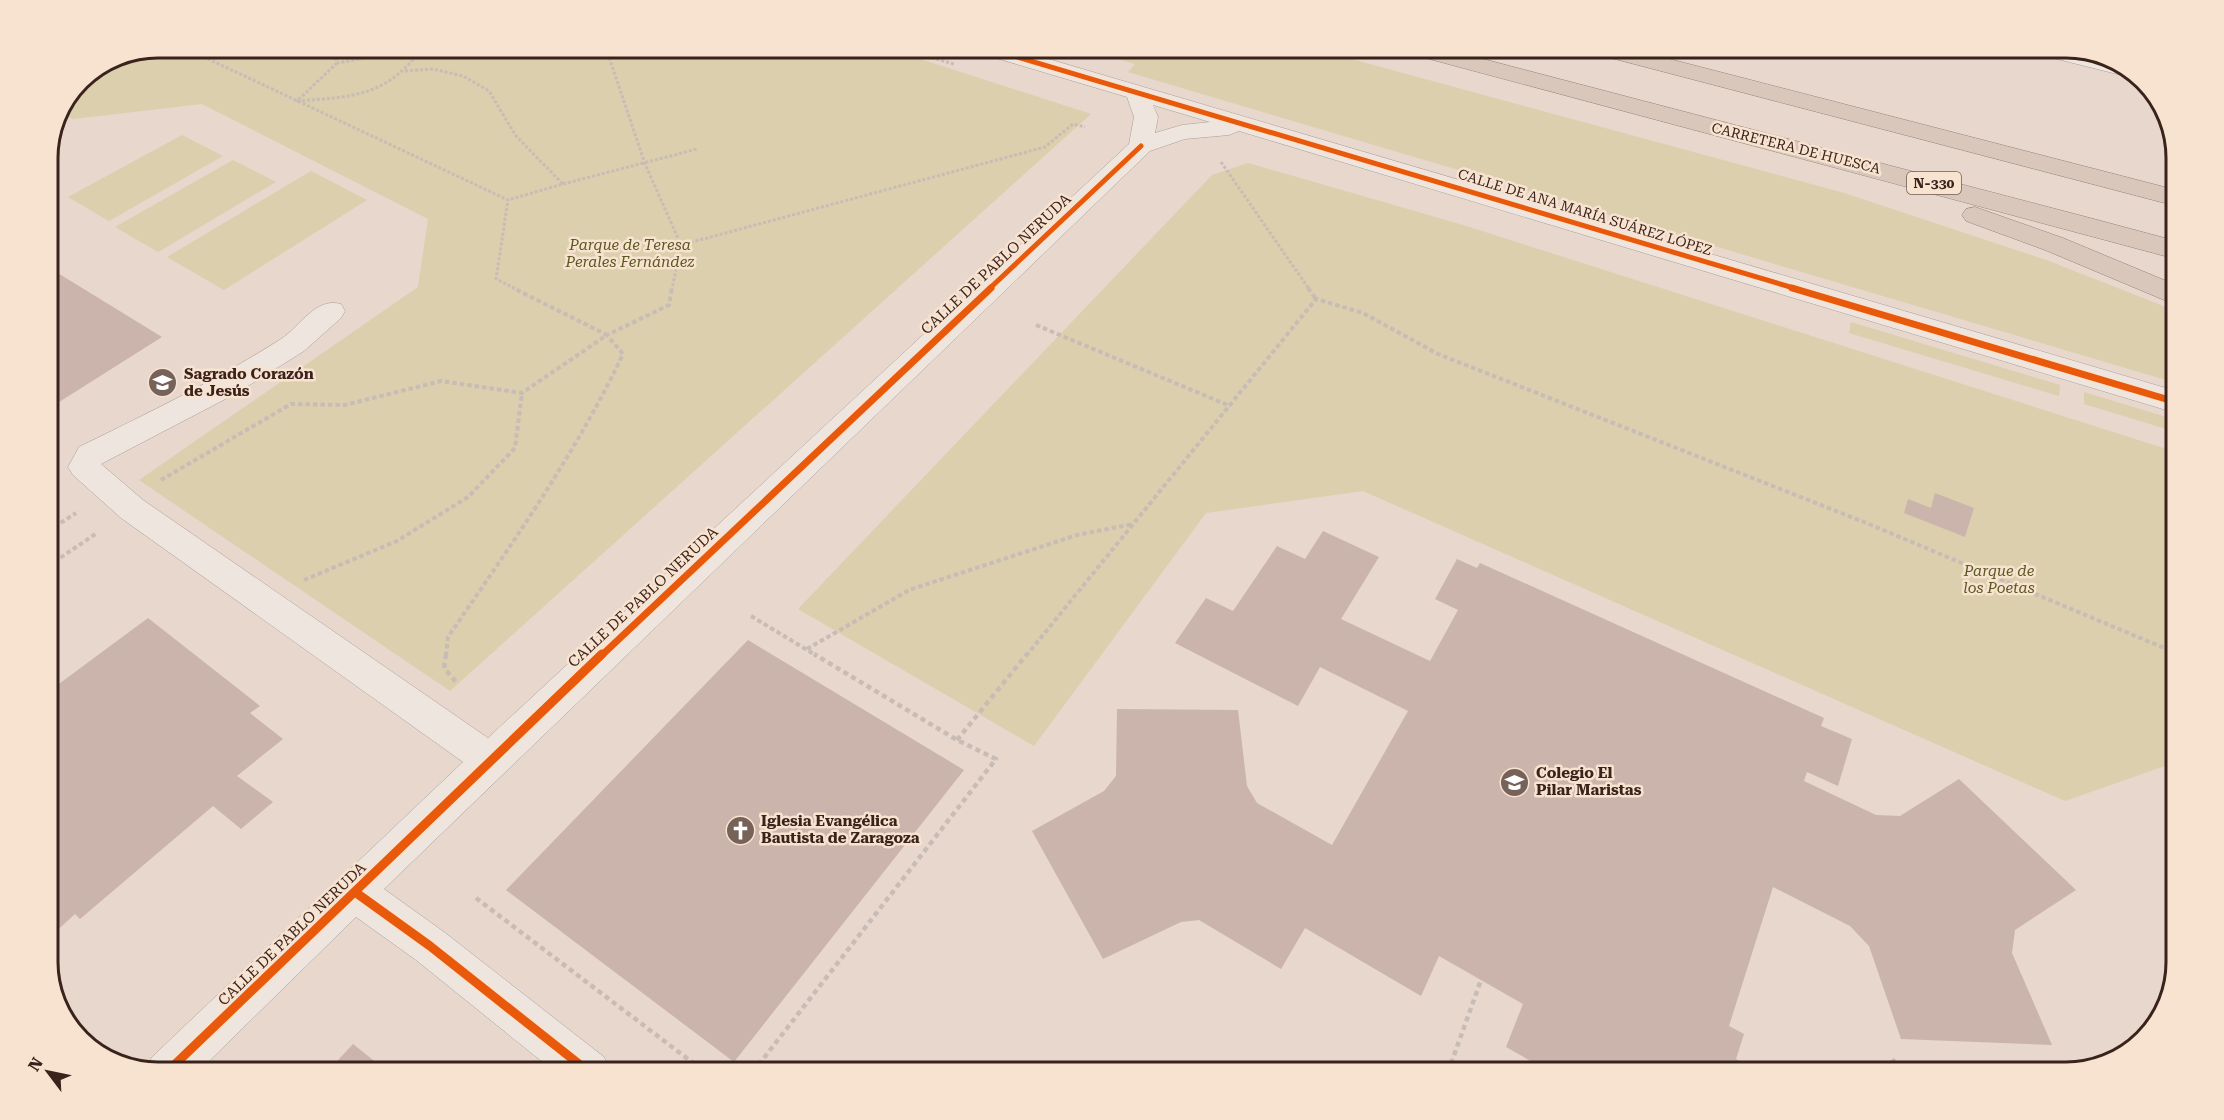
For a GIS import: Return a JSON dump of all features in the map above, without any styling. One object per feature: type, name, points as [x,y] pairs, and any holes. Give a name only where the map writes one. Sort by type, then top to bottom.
[{"type":"highway","name":"CARRETERA DE HUESCA","points":[[1452,58],[1691,122],[1952,188],[2165,247]]},
{"type":"highway","points":[[1638,58],[2165,195]]},
{"type":"highway","points":[[1691,122],[1995,222],[2165,292]]},
{"type":"street","name":"CALLE DE ANA MARÍA SUÁREZ LÓPEZ","points":[[1020,58],[2165,399]]},
{"type":"street","points":[[1137,93],[1146,117],[1141,146]]},
{"type":"street","name":"CALLE DE ANA MARÍA SUÁREZ LÓPEZ","points":[[1141,146],[1196,129],[1234,128],[1268,131]]},
{"type":"street","name":"CALLE DE PABLO NERUDA","points":[[177,1062],[490,760],[1141,146]]},
{"type":"street","points":[[331,311],[294,344],[225,387],[90,456],[84,467],[134,497],[490,760]]},
{"type":"street","points":[[355,892],[430,946],[576,1062]]},
{"type":"path","points":[[206,58],[508,200],[697,149]]},
{"type":"path","points":[[336,58],[337,63]]},
{"type":"path","points":[[297,101],[337,63],[365,58]]},
{"type":"path","points":[[297,101],[343,97],[382,86],[405,71],[415,58]]},
{"type":"path","points":[[134,497],[291,404],[345,405],[441,381],[522,393],[607,335],[669,305],[681,245],[645,164],[609,58]]},
{"type":"path","points":[[405,71],[433,69],[463,76],[489,91],[516,136],[563,184]]},
{"type":"path","points":[[681,245],[1045,147],[1073,124],[1085,127]]},
{"type":"path","points":[[1218,158],[1316,299],[1363,314],[1438,354],[1864,522],[2166,649]]},
{"type":"path","points":[[463,689],[444,668],[448,636],[556,478],[600,406],[623,354],[607,335],[496,279],[508,200]]},
{"type":"path","points":[[957,740],[1316,299]]},
{"type":"path","points":[[1036,325],[1230,406]]},
{"type":"path","points":[[298,584],[397,541],[468,496],[515,448],[522,393]]},
{"type":"path","points":[[807,649],[909,590],[1077,535],[1134,524]]},
{"type":"path","points":[[59,558],[102,529]]},
{"type":"path","points":[[750,616],[957,740],[996,759],[761,1062]]},
{"type":"path","points":[[476,898],[692,1062]]},
{"type":"path","points":[[1452,1062],[1481,980]]},
{"type":"green space","name":"Parque de Teresa Perales Fernández","points":[[159,58],[917,58],[1091,114],[450,691],[139,480],[418,287],[428,219],[202,104],[73,119],[68,116],[75,103],[103,75],[139,60]]},
{"type":"green space","points":[[1115,58],[1348,58],[1844,193],[2049,261],[2165,307],[2165,380],[1128,72],[1135,64]]},
{"type":"green space","points":[[182,135],[223,156],[109,221],[68,197]]},
{"type":"green space","points":[[233,160],[276,182],[158,252],[115,227]]},
{"type":"green space","name":"Parque de los Poetas","points":[[1248,163],[1463,225],[2165,449],[2166,766],[2065,801],[1363,491],[1206,513],[1034,746],[798,609],[1212,175]]},
{"type":"green space","points":[[311,171],[367,200],[224,290],[167,257]]},
{"type":"green space","points":[[1851,322],[2060,385],[2059,396],[1849,333]]},
{"type":"green space","points":[[2084,392],[2165,417],[2165,429],[2084,404]]},
{"type":"building","points":[[59,274],[162,337],[59,402]]},
{"type":"building","points":[[1935,493],[1974,508],[1965,537],[1904,513],[1908,499],[1931,508]]},
{"type":"building","points":[[1323,531],[1379,557],[1341,619],[1430,661],[1458,610],[1435,599],[1457,559],[1477,568],[1480,563],[1824,718],[1821,726],[1852,739],[1838,786],[1807,772],[1804,781],[1876,815],[1900,816],[1959,779],[2076,890],[2015,930],[2012,953],[2052,1045],[1901,1039],[1869,946],[1850,926],[1773,887],[1729,1026],[1744,1034],[1736,1059],[1742,1062],[1532,1062],[1506,1047],[1523,1004],[1439,956],[1421,996],[1305,928],[1281,969],[1199,920],[1181,922],[1103,959],[1032,831],[1104,791],[1116,776],[1117,709],[1238,710],[1247,786],[1257,803],[1332,845],[1408,711],[1320,667],[1298,706],[1175,643],[1206,598],[1233,611],[1277,546],[1305,559]]},
{"type":"building","points":[[148,618],[260,706],[250,713],[283,739],[237,776],[273,802],[241,829],[213,806],[80,919],[75,914],[59,929],[59,684]]},
{"type":"building","name":"Iglesia Evangélica Bautista de Zaragoza","points":[[748,640],[964,770],[734,1062],[506,890]]},
{"type":"building","points":[[353,1044],[376,1062],[336,1062]]},
{"type":"cycle path","points":[[1021,58],[2165,399]]},
{"type":"cycle path","points":[[177,1062],[490,760],[1141,146]]},
{"type":"cycle path","points":[[355,892],[430,946],[576,1062]]},
{"type":"place","name":"Sagrado Corazón de Jesús","points":[[163,383]]},
{"type":"place","name":"Colegio El Pilar Maristas","points":[[1515,782]]},
{"type":"place","name":"Iglesia Evangélica Bautista de Zaragoza","points":[[740,830]]}]
